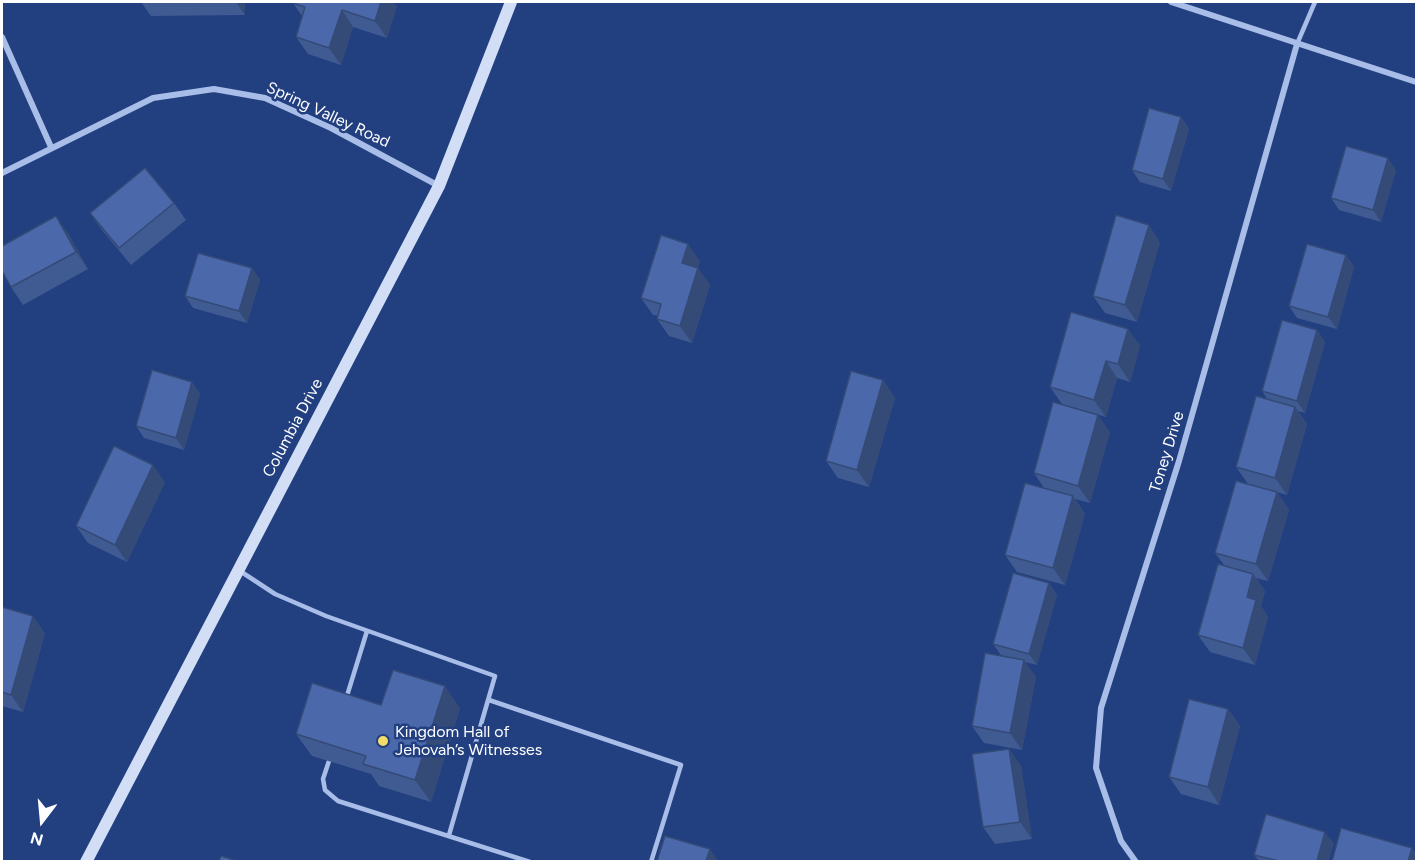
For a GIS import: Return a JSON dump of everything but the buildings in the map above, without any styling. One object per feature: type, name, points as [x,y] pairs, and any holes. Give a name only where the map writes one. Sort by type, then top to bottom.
[{"type":"main road","name":"Columbia Drive","points":[[86,861],[439,186],[511,2]]},
{"type":"street","points":[[1171,2],[1416,82]]},
{"type":"street","points":[[2,37],[51,147]]},
{"type":"street","name":"Toney Drive","points":[[1136,861],[1121,841],[1096,768],[1101,708],[1179,461],[1297,44]]},
{"type":"street","name":"Spring Valley Road","points":[[2,173],[153,98],[214,89],[265,98],[331,128],[439,186]]},
{"type":"lane","points":[[1297,44],[1316,2]]},
{"type":"lane","points":[[238,569],[275,594],[326,616],[495,676],[449,835]]},
{"type":"lane","points":[[343,710],[367,631]]},
{"type":"lane","points":[[489,700],[681,765],[651,861]]},
{"type":"lane","points":[[329,761],[323,780],[325,790],[338,801],[530,861]]},
{"type":"place","name":"Kingdom Hall of Jehovah’s Witnesses","points":[[383,741]]}]
